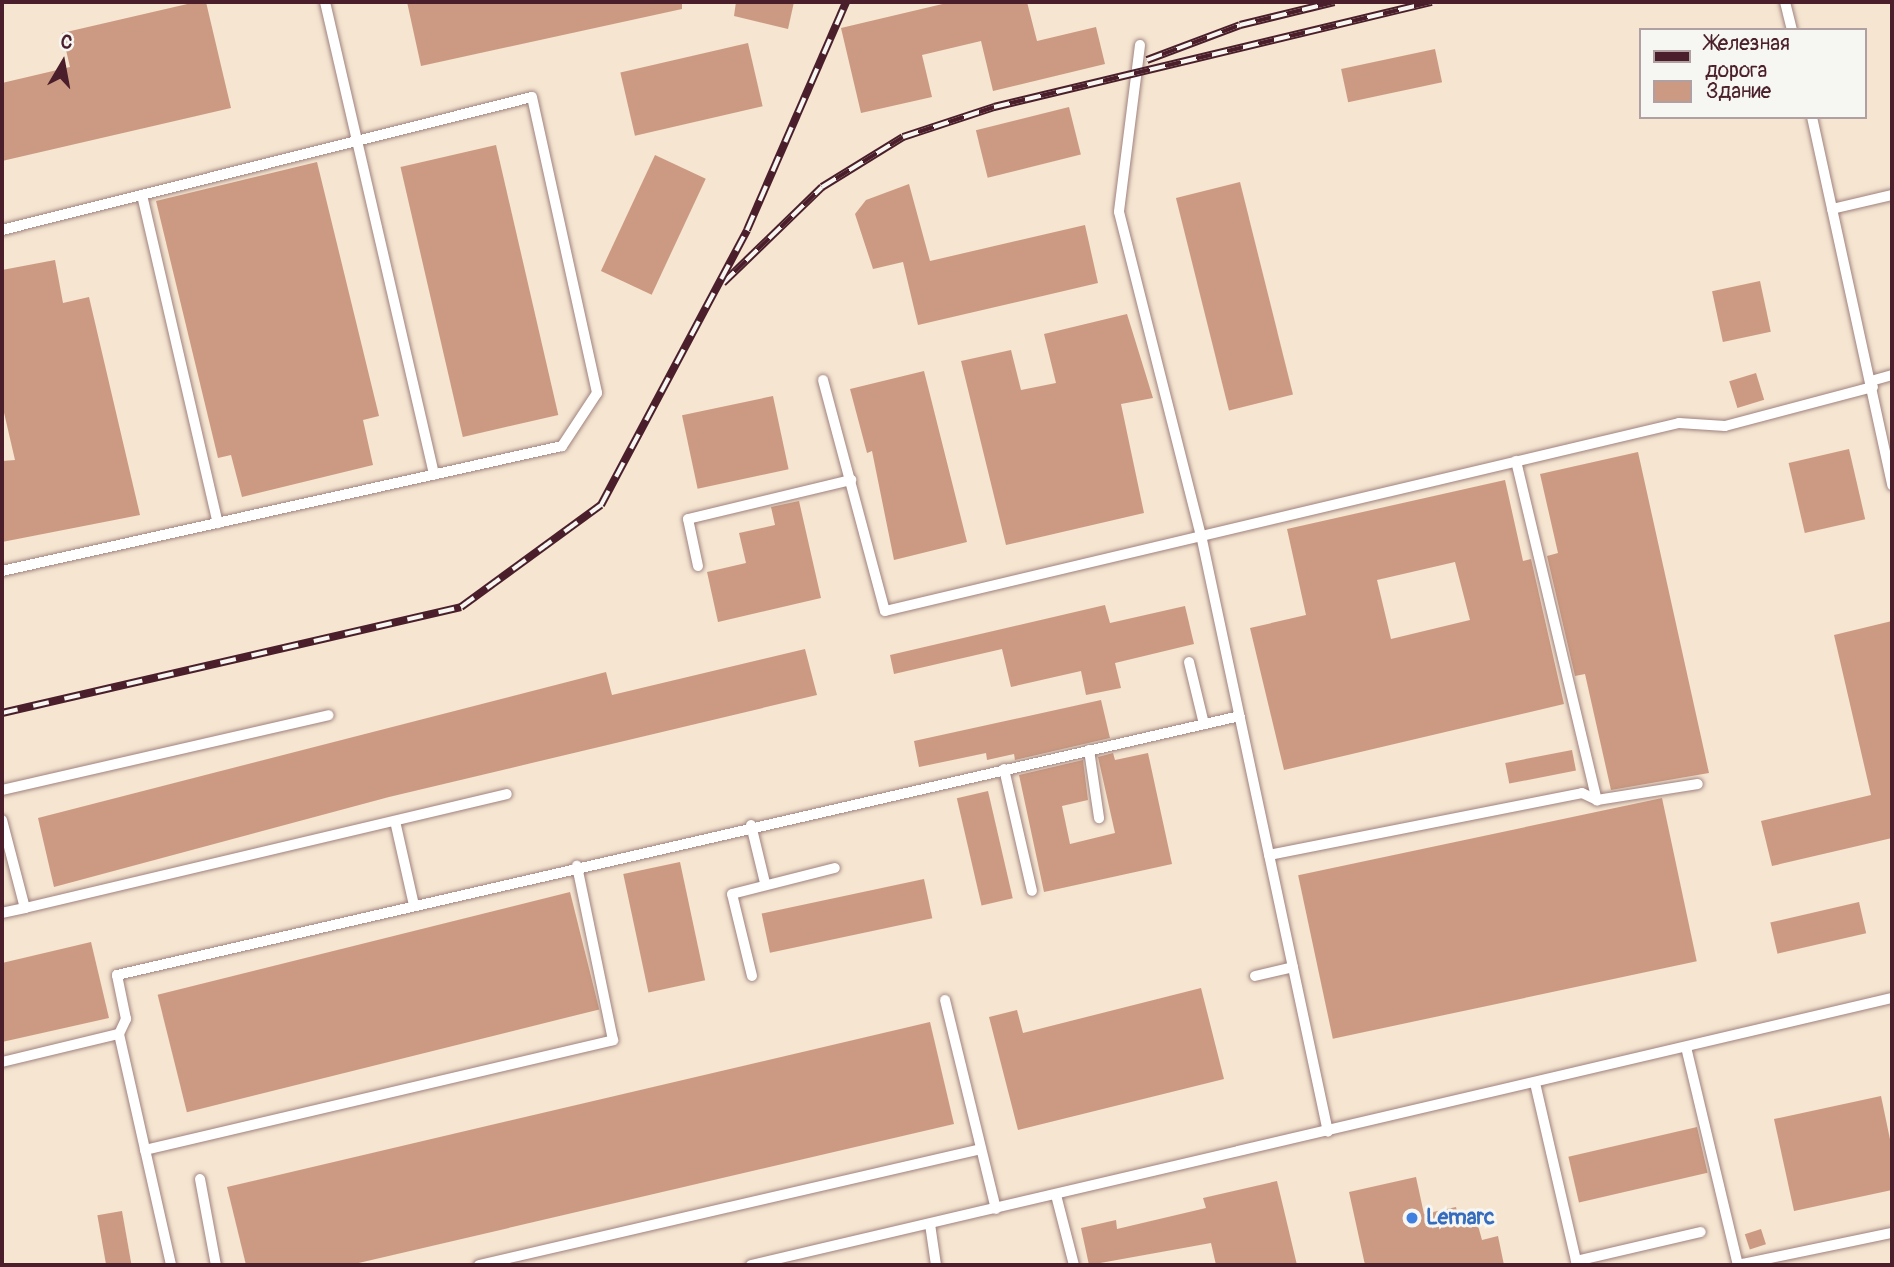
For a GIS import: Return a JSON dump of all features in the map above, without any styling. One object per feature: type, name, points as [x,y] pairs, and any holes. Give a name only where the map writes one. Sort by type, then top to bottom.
[{"type":"lane","points":[[325,2],[355,143],[434,475]]},
{"type":"lane","points":[[1785,2],[1792,28]]},
{"type":"lane","points":[[1140,46],[1119,212],[1201,536],[1328,1132]]},
{"type":"lane","points":[[2,230],[532,97],[597,393],[562,446],[2,571]]},
{"type":"lane","points":[[1812,119],[1892,485]]},
{"type":"lane","points":[[142,195],[218,523]]},
{"type":"lane","points":[[1832,209],[1892,195]]},
{"type":"lane","points":[[823,380],[885,611],[1679,423],[1725,426],[1872,384],[1892,375]]},
{"type":"lane","points":[[1516,461],[1597,800]]},
{"type":"lane","points":[[698,566],[688,519],[851,481]]},
{"type":"lane","points":[[1189,662],[1204,724]]},
{"type":"lane","points":[[2,790],[329,715]]},
{"type":"lane","points":[[171,1265],[119,1034],[127,1019],[117,975],[751,825],[1240,716]]},
{"type":"lane","points":[[1088,750],[1099,818]]},
{"type":"lane","points":[[1004,769],[1032,891]]},
{"type":"lane","points":[[1269,856],[1582,793],[1597,800],[1698,784]]},
{"type":"lane","points":[[2,914],[507,794]]},
{"type":"lane","points":[[2,820],[25,908]]},
{"type":"lane","points":[[395,821],[414,905]]},
{"type":"lane","points":[[751,825],[765,883]]},
{"type":"lane","points":[[145,1150],[613,1040],[577,866]]},
{"type":"lane","points":[[752,976],[732,894],[765,883],[835,868]]},
{"type":"lane","points":[[1255,975],[1293,967]]},
{"type":"lane","points":[[751,1265],[1892,998]]},
{"type":"lane","points":[[945,1000],[996,1209]]},
{"type":"lane","points":[[2,1062],[119,1034]]},
{"type":"lane","points":[[1686,1047],[1738,1265],[1892,1233]]},
{"type":"lane","points":[[1535,1083],[1576,1261],[1701,1232]]},
{"type":"lane","points":[[479,1265],[981,1149]]},
{"type":"lane","points":[[200,1180],[216,1265]]},
{"type":"lane","points":[[1056,1195],[1074,1265]]},
{"type":"lane","points":[[930,1224],[936,1265]]},
{"type":"building","points":[[196,2],[206,2],[231,108],[2,161],[2,83],[70,67],[62,33]]},
{"type":"building","points":[[407,2],[682,2],[682,9],[421,66]]},
{"type":"building","points":[[736,2],[794,2],[788,29],[734,16]]},
{"type":"building","points":[[951,2],[1027,2],[1037,41],[1096,27],[1105,64],[993,91],[981,41],[922,55],[932,97],[861,113],[841,28]]},
{"type":"building","points":[[748,43],[763,106],[635,136],[620,72]]},
{"type":"building","points":[[1435,49],[1442,82],[1348,102],[1341,69]]},
{"type":"building","points":[[1069,107],[1081,155],[988,178],[976,130]]},
{"type":"building","points":[[496,145],[558,415],[463,437],[401,167]]},
{"type":"building","points":[[655,155],[706,179],[652,295],[601,271]]},
{"type":"building","points":[[317,162],[379,416],[363,420],[373,465],[242,497],[231,455],[218,458],[156,201]]},
{"type":"building","points":[[1240,182],[1293,394],[1229,410],[1176,198]]},
{"type":"building","points":[[909,184],[930,261],[1085,225],[1098,283],[918,325],[903,262],[873,269],[855,214],[866,200]]},
{"type":"building","points":[[55,260],[63,303],[89,297],[140,515],[2,542],[2,461],[15,460],[2,404],[2,270]]},
{"type":"building","points":[[1760,281],[1771,332],[1723,342],[1712,291]]},
{"type":"building","points":[[1127,314],[1153,398],[1121,404],[1144,513],[1006,545],[961,361],[1011,350],[1021,390],[1056,383],[1044,334]]},
{"type":"building","points":[[924,371],[967,542],[894,560],[872,451],[867,453],[850,389]]},
{"type":"building","points":[[1756,373],[1764,400],[1737,408],[1729,381]]},
{"type":"building","points":[[773,396],[789,469],[698,489],[682,415]]},
{"type":"building","points":[[1849,449],[1865,519],[1805,533],[1789,463]]},
{"type":"building","points":[[1638,452],[1709,773],[1611,790],[1585,674],[1575,676],[1547,556],[1558,553],[1540,474]]},
{"type":"building","points":[[1505,480],[1523,561],[1531,559],[1564,704],[1284,770],[1250,628],[1306,615],[1287,529]],"holes":[[[1455,562],[1470,620],[1391,639],[1377,580]]]},
{"type":"building","points":[[799,501],[821,598],[718,622],[707,572],[746,563],[739,533],[775,525],[771,507]]},
{"type":"building","points":[[1105,605],[1110,623],[1185,606],[1194,644],[1115,663],[1121,688],[1086,695],[1081,671],[1011,687],[1002,649],[894,674],[890,655]]},
{"type":"building","points":[[1892,621],[1892,838],[1772,866],[1761,821],[1871,795],[1834,635]]},
{"type":"building","points":[[805,649],[817,695],[389,797],[54,887],[38,818],[606,672],[612,695]]},
{"type":"building","points":[[1101,700],[1110,738],[1015,760],[1014,754],[987,760],[986,753],[919,767],[914,741]]},
{"type":"building","points":[[1572,750],[1576,771],[1509,784],[1505,763]]},
{"type":"building","points":[[1113,753],[1115,760],[1148,753],[1172,864],[1044,892],[1019,775],[1083,760],[1088,800],[1062,806],[1070,844],[1115,833],[1098,757]]},
{"type":"building","points":[[988,791],[1013,898],[982,905],[957,798]]},
{"type":"building","points":[[1662,798],[1697,961],[1333,1039],[1298,875]]},
{"type":"building","points":[[680,862],[705,980],[648,992],[623,874]]},
{"type":"building","points":[[924,879],[932,918],[770,953],[762,914]]},
{"type":"building","points":[[570,892],[599,1009],[187,1112],[158,995]]},
{"type":"building","points":[[1859,902],[1866,933],[1778,954],[1770,922]]},
{"type":"building","points":[[91,942],[109,1018],[2,1042],[2,963]]},
{"type":"building","points":[[1201,988],[1224,1079],[1018,1130],[989,1017],[1017,1010],[1023,1033]]},
{"type":"building","points":[[930,1022],[954,1124],[350,1265],[246,1265],[227,1187]]},
{"type":"building","points":[[1881,1096],[1892,1149],[1892,1190],[1794,1211],[1774,1119]]},
{"type":"building","points":[[1697,1127],[1708,1173],[1579,1202],[1568,1157]]},
{"type":"building","points":[[1416,1177],[1424,1214],[1456,1207],[1460,1225],[1477,1222],[1482,1240],[1498,1236],[1504,1265],[1365,1265],[1349,1192]]},
{"type":"building","points":[[1277,1181],[1297,1265],[1216,1265],[1211,1243],[1089,1265],[1081,1228],[1116,1220],[1117,1229],[1206,1208],[1203,1198]]},
{"type":"building","points":[[122,1211],[132,1265],[106,1265],[97,1215]]},
{"type":"building","points":[[1761,1229],[1766,1244],[1750,1249],[1745,1234]]},
{"type":"railway","points":[[2,713],[461,607],[601,505],[747,230],[846,2]]},
{"type":"railway","points":[[1147,60],[1240,25],[1334,2]]},
{"type":"railway","points":[[723,283],[822,187],[903,137],[994,107],[1432,2]]},
{"type":"place","name":"Lemarc","points":[[1412,1218]]}]
